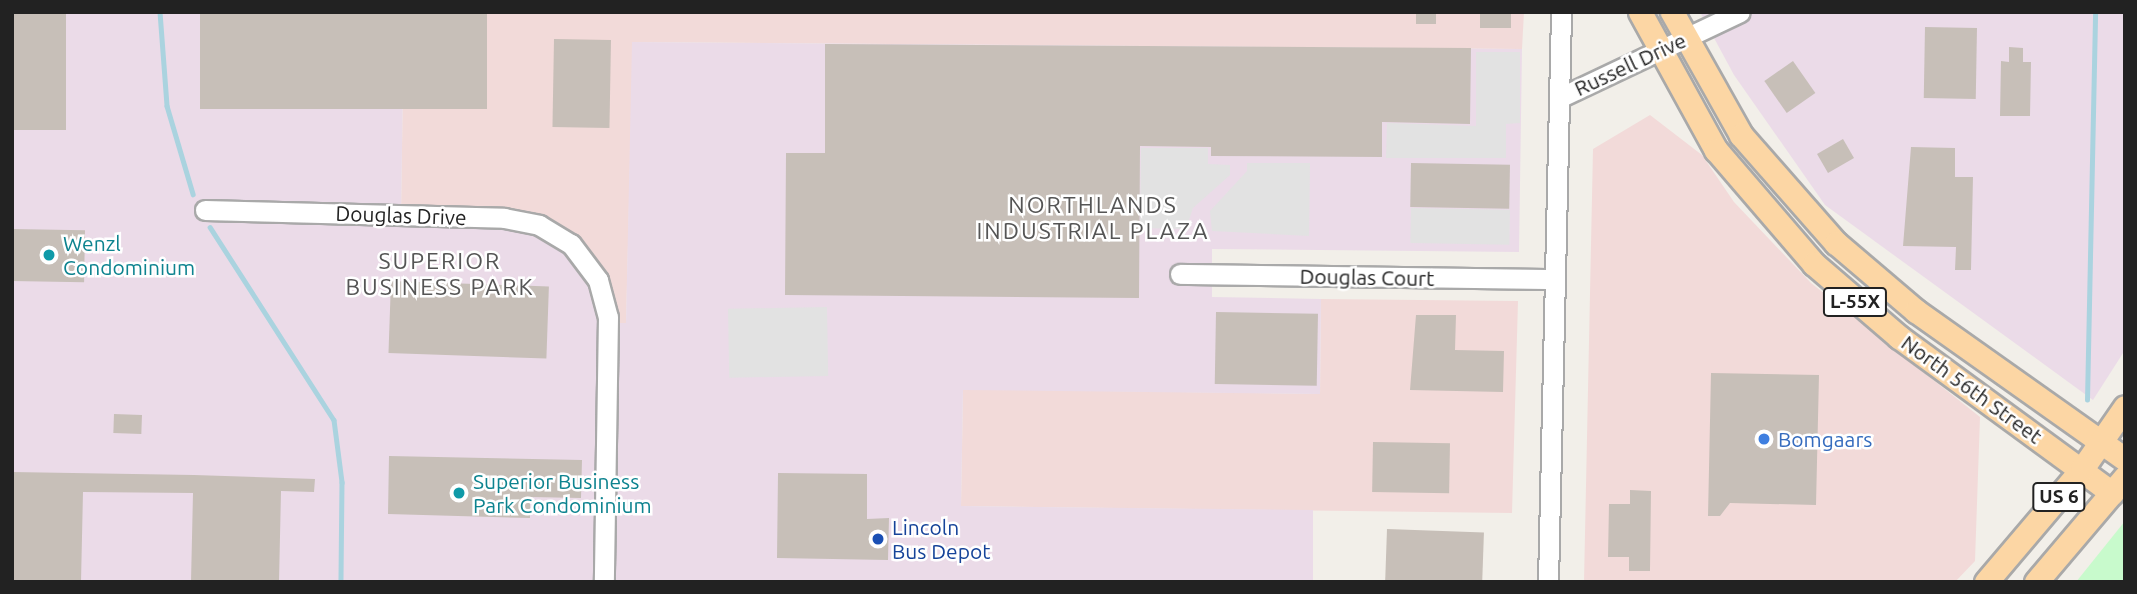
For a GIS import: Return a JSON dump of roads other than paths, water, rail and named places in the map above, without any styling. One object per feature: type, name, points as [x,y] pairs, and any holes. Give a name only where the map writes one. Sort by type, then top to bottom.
[{"type":"main road","name":"North 56th Street","points":[[1640,12],[1658,52],[1716,150],[1814,264],[1899,337],[2082,469],[2118,485]]},
{"type":"main road","name":"North 56th Street","points":[[1672,12],[1741,135],[1836,243],[1916,311],[2125,459]]},
{"type":"main road","name":"US 6","points":[[1986,582],[2082,469],[2125,407]]},
{"type":"main road","name":"US 6","points":[[2036,582],[2118,485]]},
{"type":"street","points":[[1549,582],[1561,12]]},
{"type":"street","name":"Russell Drive","points":[[1559,98],[1740,12]]},
{"type":"street","name":"Douglas Drive","points":[[205,210],[522,220],[556,233],[584,257],[608,317],[604,582]]},
{"type":"street","name":"Douglas Court","points":[[1180,274],[1554,279]]},
{"type":"waterway","points":[[160,12],[167,106],[193,194]]},
{"type":"waterway","points":[[2087,400],[2095,12]]},
{"type":"waterway","points":[[210,227],[334,420],[342,482],[341,582]]},
{"type":"place","name":"Wenzl Condominium","points":[[49,255]]},
{"type":"place","name":"Bomgaars","points":[[1764,439]]},
{"type":"place","name":"Superior Business Park Condominium","points":[[459,493]]},
{"type":"place","name":"Lincoln Bus Depot","points":[[878,539]]},
{"type":"district","name":"NORTHLANDS INDUSTRIAL PLAZA","points":[[1093,218]]},
{"type":"district","name":"SUPERIOR BUSINESS PARK","points":[[440,274]]}]
